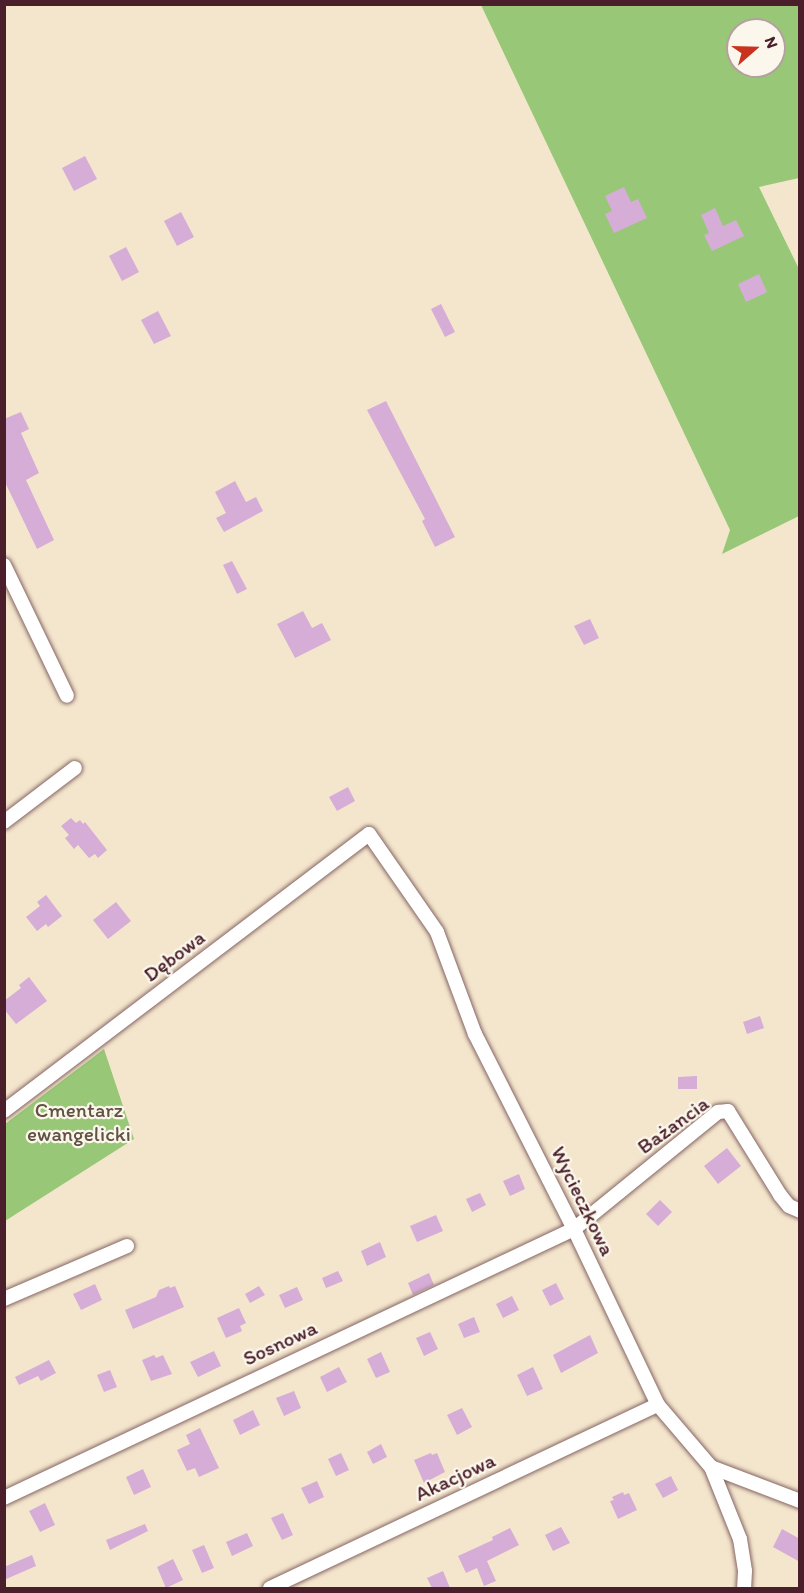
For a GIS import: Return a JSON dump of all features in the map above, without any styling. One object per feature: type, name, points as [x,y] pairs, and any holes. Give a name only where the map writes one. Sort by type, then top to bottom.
[{"type":"street","points":[[4,565],[67,696]]},
{"type":"street","points":[[4,822],[75,768]]},
{"type":"street","name":"Dębowa","points":[[4,1111],[369,834]]},
{"type":"street","name":"Wycieczkowa","points":[[369,834],[437,932],[475,1034],[574,1229],[658,1405],[711,1467],[740,1539],[745,1571],[744,1588]]},
{"type":"street","name":"Bażancia","points":[[574,1229],[718,1112],[728,1111],[780,1195],[789,1206],[800,1211]]},
{"type":"street","name":"Sosnowa","points":[[4,1498],[574,1229]]},
{"type":"street","points":[[4,1299],[127,1246]]},
{"type":"street","name":"Akacjowa","points":[[270,1588],[658,1405]]},
{"type":"street","points":[[711,1467],[800,1501]]},
{"type":"green space","points":[[481,5],[799,5],[799,178],[759,187],[799,269],[799,516],[722,554],[730,530]]},
{"type":"green space","name":"Cmentarz ewangelicki","points":[[104,1049],[134,1139],[5,1221],[5,1124]]},
{"type":"building","points":[[85,156],[97,179],[74,191],[62,168]]},
{"type":"building","points":[[624,187],[631,202],[638,199],[647,218],[614,233],[605,214],[612,211],[605,196]]},
{"type":"building","points":[[715,208],[723,226],[736,220],[744,236],[712,251],[704,235],[709,233],[701,215]]},
{"type":"building","points":[[181,212],[194,237],[177,246],[164,221]]},
{"type":"building","points":[[126,247],[139,272],[122,281],[109,256]]},
{"type":"building","points":[[759,274],[767,292],[746,302],[738,284]]},
{"type":"building","points":[[441,304],[455,332],[445,337],[431,309]]},
{"type":"building","points":[[158,311],[171,336],[154,344],[141,320]]},
{"type":"building","points":[[386,401],[455,537],[435,547],[422,521],[425,519],[367,410]]},
{"type":"building","points":[[21,412],[29,429],[21,433],[39,473],[26,480],[54,540],[37,549],[4,480],[4,419]]},
{"type":"building","points":[[235,481],[246,502],[256,497],[263,511],[224,532],[216,518],[226,513],[215,492]]},
{"type":"building","points":[[232,561],[247,589],[237,594],[223,565]]},
{"type":"building","points":[[303,611],[312,628],[322,623],[331,640],[295,658],[277,624]]},
{"type":"building","points":[[590,619],[599,638],[584,645],[574,626]]},
{"type":"building","points":[[348,787],[355,801],[337,811],[329,797]]},
{"type":"building","points":[[71,818],[76,823],[80,820],[83,824],[85,822],[107,850],[98,858],[95,854],[89,858],[78,845],[74,849],[65,838],[69,835],[61,826]]},
{"type":"building","points":[[46,895],[62,916],[48,927],[46,924],[37,931],[26,917],[40,906],[37,902]]},
{"type":"building","points":[[116,902],[131,921],[108,939],[93,920]]},
{"type":"building","points":[[29,977],[47,1001],[16,1024],[4,1009],[4,1001],[21,988],[19,985]]},
{"type":"building","points":[[760,1016],[764,1028],[747,1034],[743,1022]]},
{"type":"building","points":[[697,1076],[697,1089],[678,1089],[678,1077]]},
{"type":"building","points":[[727,1148],[741,1166],[718,1184],[704,1166]]},
{"type":"building","points":[[519,1174],[525,1189],[510,1196],[503,1181]]},
{"type":"building","points":[[480,1193],[486,1205],[472,1212],[466,1199]]},
{"type":"building","points":[[660,1200],[672,1212],[658,1226],[646,1214]]},
{"type":"building","points":[[436,1215],[443,1231],[417,1242],[410,1226]]},
{"type":"building","points":[[380,1242],[386,1257],[367,1266],[361,1251]]},
{"type":"building","points":[[338,1271],[343,1281],[326,1288],[322,1278]]},
{"type":"building","points":[[429,1273],[434,1285],[413,1295],[408,1283]]},
{"type":"building","points":[[556,1283],[564,1299],[550,1306],[542,1290]]},
{"type":"building","points":[[95,1284],[102,1300],[81,1310],[73,1294]]},
{"type":"building","points":[[169,1286],[170,1288],[175,1286],[184,1307],[133,1329],[125,1310],[156,1297],[159,1290]]},
{"type":"building","points":[[259,1286],[265,1295],[250,1303],[245,1294]]},
{"type":"building","points":[[297,1287],[303,1300],[285,1308],[279,1295]]},
{"type":"building","points":[[512,1296],[519,1310],[503,1318],[496,1304]]},
{"type":"building","points":[[239,1308],[246,1323],[240,1326],[242,1331],[226,1338],[217,1318]]},
{"type":"building","points":[[474,1317],[480,1332],[464,1338],[458,1324]]},
{"type":"building","points":[[430,1332],[438,1349],[424,1356],[416,1338]]},
{"type":"building","points":[[590,1335],[598,1353],[561,1373],[553,1355]]},
{"type":"building","points":[[214,1351],[221,1366],[198,1377],[190,1362]]},
{"type":"building","points":[[381,1352],[390,1372],[376,1378],[367,1359]]},
{"type":"building","points":[[154,1355],[156,1358],[163,1355],[172,1374],[151,1381],[142,1360]]},
{"type":"building","points":[[49,1360],[56,1373],[41,1381],[38,1376],[19,1385],[15,1377]]},
{"type":"building","points":[[339,1367],[347,1382],[327,1392],[320,1377]]},
{"type":"building","points":[[533,1367],[543,1389],[527,1396],[517,1375]]},
{"type":"building","points":[[110,1370],[117,1387],[104,1392],[97,1375]]},
{"type":"building","points":[[294,1391],[301,1408],[284,1416],[276,1398]]},
{"type":"building","points":[[462,1408],[472,1427],[457,1435],[447,1415]]},
{"type":"building","points":[[253,1410],[260,1425],[240,1435],[233,1420]]},
{"type":"building","points":[[200,1428],[219,1468],[199,1477],[195,1468],[187,1471],[177,1450],[190,1444],[186,1435]]},
{"type":"building","points":[[381,1444],[387,1457],[373,1464],[367,1452]]},
{"type":"building","points":[[341,1453],[349,1470],[336,1476],[328,1459]]},
{"type":"building","points":[[431,1453],[432,1455],[437,1453],[445,1472],[424,1483],[414,1460]]},
{"type":"building","points":[[143,1469],[151,1487],[134,1495],[126,1477]]},
{"type":"building","points":[[671,1476],[678,1490],[663,1498],[655,1484]]},
{"type":"building","points":[[317,1481],[324,1497],[309,1504],[301,1488]]},
{"type":"building","points":[[623,1492],[624,1495],[629,1493],[637,1510],[618,1519],[610,1501],[614,1500],[612,1497]]},
{"type":"building","points":[[45,1503],[55,1525],[40,1532],[29,1511]]},
{"type":"building","points":[[283,1513],[293,1535],[282,1540],[271,1518]]},
{"type":"building","points":[[145,1524],[148,1531],[110,1550],[106,1540]]},
{"type":"building","points":[[561,1527],[570,1543],[553,1551],[545,1535]]},
{"type":"building","points":[[510,1528],[519,1545],[487,1561],[496,1581],[484,1586],[477,1568],[466,1573],[458,1556],[493,1540],[492,1537]]},
{"type":"building","points":[[782,1529],[800,1539],[800,1562],[773,1547]]},
{"type":"building","points":[[247,1533],[253,1546],[232,1556],[226,1542]]},
{"type":"building","points":[[204,1545],[214,1568],[202,1573],[192,1550]]},
{"type":"building","points":[[32,1555],[36,1566],[4,1580],[4,1567]]},
{"type":"building","points":[[173,1559],[183,1580],[166,1588],[157,1567]]},
{"type":"building","points":[[443,1571],[450,1588],[432,1588],[427,1578]]}]
